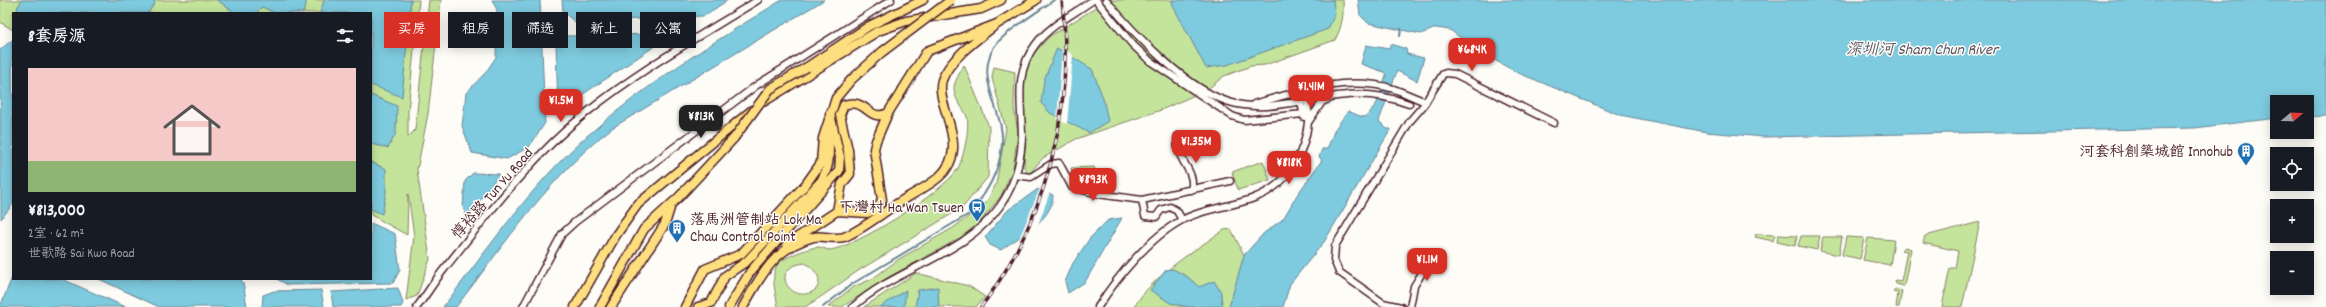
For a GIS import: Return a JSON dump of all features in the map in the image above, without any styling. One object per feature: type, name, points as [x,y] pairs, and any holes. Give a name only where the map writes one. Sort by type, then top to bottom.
[{"type":"main road","points":[[685,307],[705,269],[741,254],[818,168],[830,112],[836,98],[851,80],[882,52],[951,0]]},
{"type":"main road","points":[[878,31],[906,21],[981,10],[1001,0]]},
{"type":"main road","points":[[773,259],[791,246],[816,237],[844,237],[939,177],[950,160],[953,134],[943,96],[942,82],[946,72],[968,47],[997,24],[1036,0]]},
{"type":"main road","points":[[575,307],[629,216],[653,191],[771,94],[878,31],[907,12],[920,1]]},
{"type":"main road","points":[[600,307],[644,229],[671,205],[734,138],[770,89],[807,67],[869,26],[920,1]]},
{"type":"main road","points":[[743,307],[780,248],[837,211],[867,213],[878,208],[882,200],[874,149],[888,113],[928,51],[997,24]]},
{"type":"main road","points":[[837,211],[842,184],[850,174],[848,150],[840,116],[844,105],[853,102],[863,105],[873,116],[881,116],[888,113]]},
{"type":"main road","points":[[698,307],[711,303],[725,276],[747,260],[821,181],[828,169],[830,159],[830,112]]},
{"type":"main road","points":[[729,307],[750,272],[839,172],[840,157],[830,112]]},
{"type":"main road","points":[[610,307],[665,224],[671,205]]},
{"type":"street","name":"惇裕路 Tun Yu Road","points":[[417,307],[444,269],[503,196],[555,141],[585,113],[667,56],[758,0]]},
{"type":"street","points":[[523,307],[562,234],[575,222],[757,85],[891,0]]},
{"type":"street","points":[[853,307],[874,290],[978,229],[1000,205],[1016,175],[1021,146],[1020,86],[1026,60],[1035,45],[1045,34],[1094,0],[1132,44],[1150,61],[1232,116],[1244,120],[1264,120],[1303,114]]},
{"type":"street","points":[[1106,0],[1134,31],[1180,73],[1220,98],[1249,105],[1283,104],[1347,94],[1378,95],[1409,104]]},
{"type":"street","points":[[1401,307],[1383,303],[1339,272],[1333,255],[1340,234],[1410,121],[1426,102],[1443,74],[1446,72],[1455,74],[1554,123]]},
{"type":"street","points":[[1249,105],[1299,92],[1350,83],[1384,87],[1426,102]]},
{"type":"street","points":[[1098,307],[1113,286],[1146,249],[1163,233],[1182,220],[1255,198],[1268,191],[1286,176],[1294,166],[1305,142],[1310,107],[1306,91]]},
{"type":"street","points":[[1299,92],[1307,129]]},
{"type":"street","points":[[1307,129],[1315,111],[1322,102],[1335,95]]},
{"type":"street","points":[[1178,136],[1178,148],[1183,162],[1190,171],[1192,185],[1191,190]]},
{"type":"street","points":[[1016,175],[1031,177],[1051,164],[1059,163],[1072,187],[1098,194],[1142,200],[1230,181]]},
{"type":"street","points":[[1142,200],[1145,216],[1156,217],[1161,210],[1170,207],[1177,211],[1182,220]]},
{"type":"street","points":[[1410,307],[1414,286],[1433,255]]},
{"type":"green space","points":[[0,0],[419,0],[418,12],[384,12],[384,48],[414,48],[408,111],[408,137],[415,130],[424,48],[436,48],[428,114],[417,170],[430,259],[417,296],[406,300],[414,236],[408,194],[407,235],[372,216],[372,12],[12,12],[12,29],[0,22]]},
{"type":"green space","points":[[429,0],[441,0],[440,12],[428,12]]},
{"type":"green space","points":[[1102,0],[1343,0],[1343,11],[1341,26],[1335,40],[1265,65],[1251,66],[1224,76],[1208,89],[1161,110],[1076,139],[1043,158],[1029,174],[1024,167],[1025,132],[1022,84],[1031,56],[1050,36],[1092,10]]},
{"type":"green space","points":[[964,65],[989,127],[988,177],[963,207],[858,271],[805,307],[778,307],[774,272],[779,263],[792,255],[810,249],[818,247],[830,250],[842,247],[859,239],[918,204],[949,180],[957,170],[964,152],[968,122],[964,111],[956,98],[954,87]],"holes":[[[805,263],[815,271],[819,278],[818,286],[815,290],[806,294],[798,294],[791,290],[787,284],[785,278],[787,271],[793,266]]]},
{"type":"green space","points":[[994,67],[1015,72],[1014,108],[1018,132],[1013,169],[1001,196],[981,221],[962,237],[889,277],[842,307],[828,307],[853,287],[872,279],[899,259],[953,228],[986,203],[996,184],[1006,129],[992,78]]},
{"type":"green space","points":[[1263,161],[1270,180],[1238,190],[1232,172]]},
{"type":"green space","points":[[1094,167],[1097,178],[1074,179],[1071,168]]},
{"type":"green space","points":[[1980,222],[1962,307],[1942,307],[1950,268],[1955,268],[1958,251],[1923,243],[1925,236]]},
{"type":"green space","points":[[1231,229],[1244,255],[1230,307],[1134,307],[1152,285],[1175,264],[1224,230]]},
{"type":"green space","points":[[1756,234],[1775,235],[1773,241],[1755,237]]},
{"type":"green space","points":[[1778,235],[1797,236],[1795,246],[1777,242]]},
{"type":"green space","points":[[1801,236],[1820,236],[1817,250],[1798,246]]},
{"type":"green space","points":[[1823,237],[1842,237],[1839,255],[1820,251]]},
{"type":"green space","points":[[1846,237],[1864,238],[1860,259],[1842,255]]},
{"type":"green space","points":[[1868,238],[1894,240],[1890,265],[1863,260]]},
{"type":"green space","points":[[1905,247],[1911,249],[1904,286],[1896,284],[1895,280],[1901,281],[1907,251],[1901,250]]},
{"type":"green space","points":[[916,273],[969,286],[985,297],[976,307],[864,307]]},
{"type":"green space","points":[[1895,289],[1902,291],[1899,307],[1896,307],[1898,293],[1893,292]]},
{"type":"water","points":[[22,0],[154,0],[155,3],[149,12],[19,12],[17,8]]},
{"type":"water","points":[[217,0],[307,0],[303,12],[273,12],[262,7],[257,12],[234,12]]},
{"type":"water","points":[[324,0],[411,0],[410,12],[384,12],[384,48],[407,48],[402,97],[372,85],[372,12],[320,12]]},
{"type":"water","points":[[492,0],[540,0],[540,12],[512,12],[512,48],[542,48],[545,123],[529,147],[507,159],[472,153],[462,126],[466,93],[486,72],[496,57],[496,48],[504,48],[504,12],[497,12]]},
{"type":"water","points":[[562,0],[728,0],[704,16],[696,16],[696,12],[640,12],[640,19],[632,19],[632,12],[576,12],[575,22],[568,16],[568,12],[563,12]]},
{"type":"water","points":[[782,0],[824,0],[612,128],[589,147],[548,190],[528,213],[456,307],[443,307],[529,196],[547,175],[587,136],[657,81],[706,47]]},
{"type":"water","points":[[1172,0],[1333,0],[1335,14],[1328,29],[1227,65],[1206,68],[1173,6]]},
{"type":"water","name":"深圳河 Sham Chun River","points":[[1358,0],[2326,0],[2326,116],[2314,117],[2314,95],[2270,95],[2270,119],[2195,128],[1764,137],[1706,132],[1620,115],[1516,72],[1480,52],[1450,30],[1436,28],[1421,34],[1368,23],[1360,15]]},
{"type":"water","points":[[640,34],[640,48],[652,48],[558,111],[556,48],[568,48],[568,36],[576,36],[576,48],[632,48],[632,35]]},
{"type":"water","points":[[12,40],[12,205],[1,219],[0,50]]},
{"type":"water","points":[[1391,44],[1406,49],[1407,54],[1424,58],[1417,81],[1397,71],[1379,121],[1387,129],[1391,129],[1324,242],[1290,284],[1283,307],[1229,307],[1244,255],[1264,233],[1283,219],[1297,195],[1322,160],[1319,157],[1322,149],[1327,149],[1335,129],[1348,111],[1362,117],[1367,116],[1377,103],[1386,75],[1384,72],[1361,64],[1366,45],[1389,49]]},
{"type":"water","points":[[1057,48],[1092,69],[1103,98],[1108,121],[1089,133],[1050,113],[1041,103],[1044,80]]},
{"type":"water","points":[[372,95],[397,106],[396,133],[388,148],[372,144]]},
{"type":"water","points":[[372,162],[386,169],[386,193],[382,214],[372,209]]},
{"type":"water","points":[[473,173],[499,174],[467,219],[463,206],[465,181]]},
{"type":"water","points":[[1038,189],[1053,195],[1052,204],[1041,220],[1034,227],[1001,250],[990,245],[985,237],[1008,210]]},
{"type":"water","points":[[1122,218],[1085,282],[1068,293],[1065,282],[1073,263],[1090,238],[1108,220]]},
{"type":"water","points":[[372,223],[395,234],[400,270],[393,283],[288,285],[279,280],[372,280]]},
{"type":"water","points":[[1173,269],[1188,277],[1199,287],[1214,281],[1221,292],[1222,306],[1188,307],[1170,303],[1150,290],[1166,270]]},
{"type":"water","points":[[12,277],[12,280],[64,280],[126,307],[0,307]]},
{"type":"water","points":[[101,280],[241,280],[247,307],[159,307]]},
{"type":"water","points":[[938,287],[939,307],[915,307],[918,290]]},
{"type":"water","points":[[398,288],[403,303],[401,307],[333,307],[331,292]]},
{"type":"water","points":[[321,290],[324,307],[262,307],[263,295],[274,291]]},
{"type":"water","points":[[906,290],[904,307],[880,307]]},
{"type":"pier","points":[[1062,48],[1073,55],[1067,124],[1057,119]]},
{"type":"pier","points":[[1040,188],[1050,192],[1038,225],[1019,239]]},
{"type":"waterway","points":[[823,307],[852,284],[969,214],[991,182],[1001,154],[1002,132],[989,83],[987,71],[989,59],[994,47],[1005,35],[1054,0]]},
{"type":"waterway","points":[[1400,36],[1401,29]]},
{"type":"railway","points":[[981,307],[1004,273],[1023,238],[1039,200],[1051,161],[1059,122],[1064,81],[1065,41],[1062,0]]},
{"type":"place","name":"河套科創築城館 Innohub","points":[[2246,166]]},
{"type":"place","name":"下灣村 Ha Wan Tsuen","points":[[977,222]]},
{"type":"place","name":"落馬洲管制站 Lok Ma Chau Control Point","points":[[677,243]]}]
